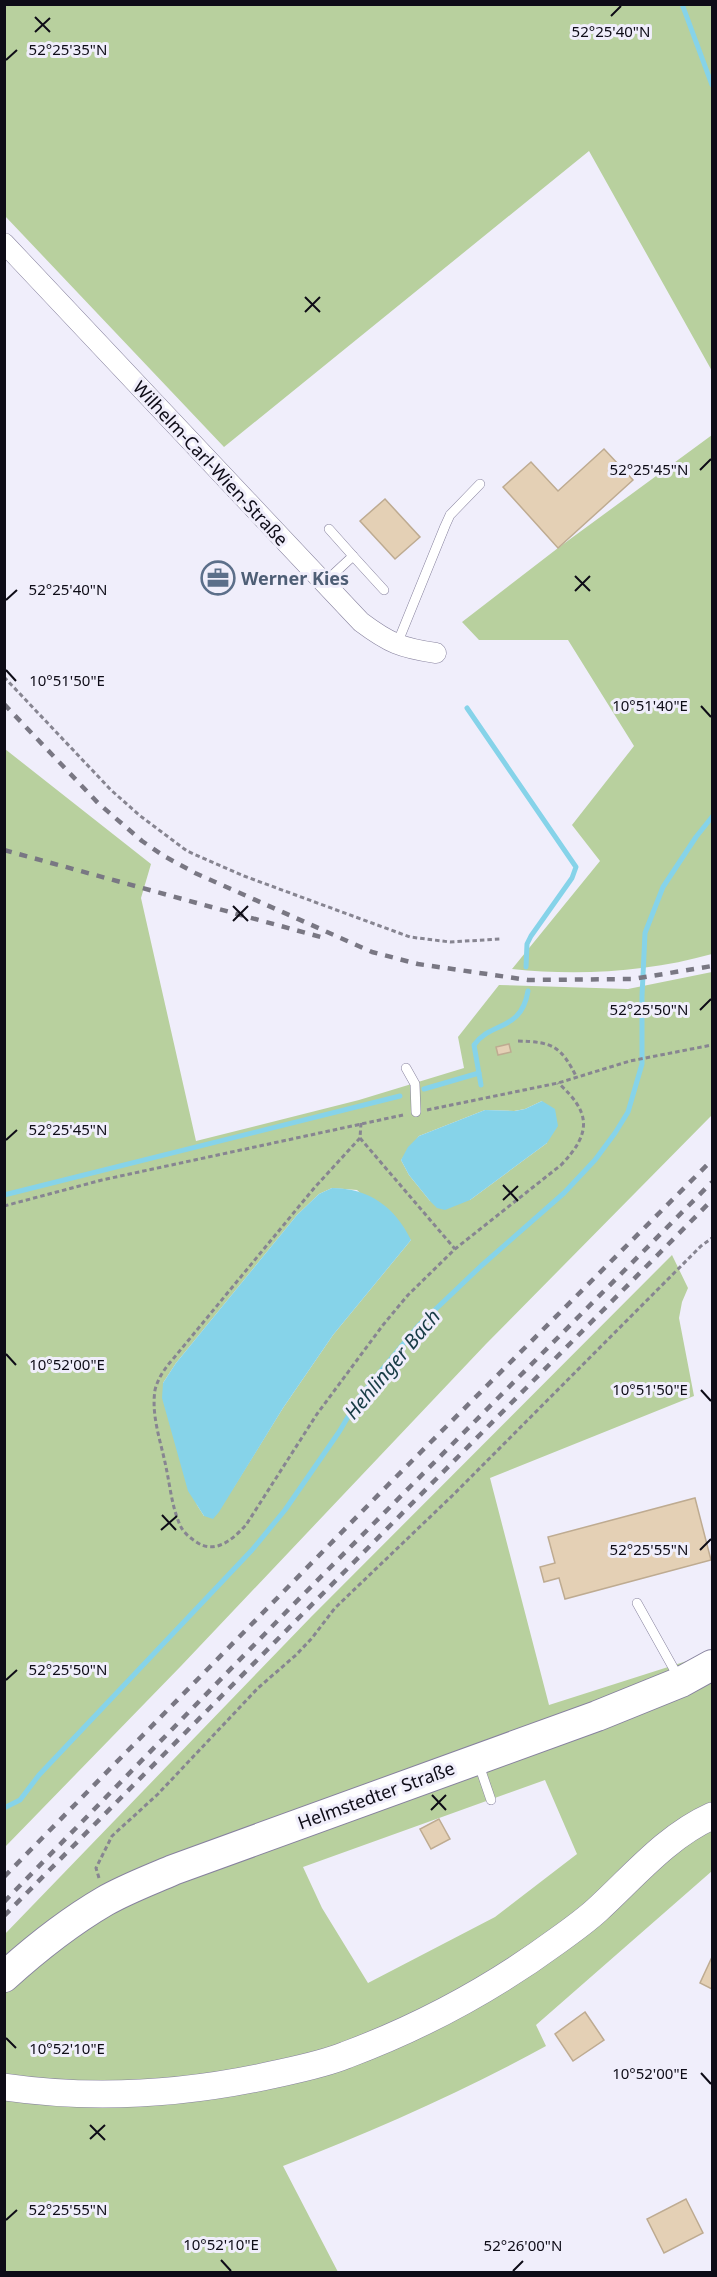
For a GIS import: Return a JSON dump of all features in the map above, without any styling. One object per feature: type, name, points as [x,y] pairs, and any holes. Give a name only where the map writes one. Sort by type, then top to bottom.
[{"type":"main road","name":"Helmstedter Straße","points":[[4,1977],[45,1942],[106,1900],[173,1870],[597,1716],[681,1682],[712,1665]]},
{"type":"main road","name":"Helmstedter Straße","points":[[681,1682],[712,1674]]},
{"type":"main road","points":[[4,2087],[128,2094],[174,2090],[234,2083],[344,2056],[441,2013],[520,1966],[594,1912],[649,1860],[694,1824],[712,1816]]},
{"type":"street","name":"Wilhelm-Carl-Wien-Straße","points":[[4,243],[361,622],[385,640],[410,649],[436,654]]},
{"type":"lane","points":[[397,644],[450,515],[480,484]]},
{"type":"lane","points":[[329,530],[384,590]]},
{"type":"lane","points":[[324,583],[353,555]]},
{"type":"lane","points":[[406,1068],[415,1084],[416,1112]]},
{"type":"lane","points":[[637,1603],[681,1682]]},
{"type":"lane","points":[[477,1759],[491,1800]]},
{"type":"path","points":[[4,677],[111,790],[138,815],[187,851],[244,876],[410,937],[450,942],[500,939]]},
{"type":"path","points":[[518,1041],[538,1042],[557,1048],[564,1054],[577,1078]]},
{"type":"path","points":[[4,1206],[102,1180],[558,1083],[630,1061],[712,1046]]},
{"type":"path","points":[[361,1124],[360,1138],[315,1187],[162,1373],[156,1389],[154,1411],[175,1510],[180,1526],[200,1545],[213,1547],[222,1545],[246,1526],[316,1414],[408,1295],[455,1249],[561,1165],[574,1152],[582,1138],[581,1110],[577,1101],[558,1083]]},
{"type":"path","points":[[360,1138],[455,1249]]},
{"type":"path","points":[[106,1900],[96,1869],[112,1836],[158,1794],[258,1688],[312,1638],[334,1608],[453,1496],[701,1246],[712,1238]]},
{"type":"green space","points":[[5,4],[712,5],[712,371],[589,151],[224,447],[5,216]]},
{"type":"green space","points":[[712,435],[712,954],[663,965],[613,971],[562,972],[512,969],[600,861],[572,825],[634,746],[568,640],[479,640],[462,622]]},
{"type":"green space","points":[[5,749],[151,864],[141,898],[196,1141],[359,1100],[464,1068],[458,1037],[499,985],[628,989],[712,972],[712,1115],[486,1344],[181,1666],[5,1847]],"holes":[[[542,1101],[547,1143],[470,1200],[430,1201],[409,1175],[401,1160],[419,1136],[485,1110],[514,1111],[525,1109]],[[332,1188],[357,1190],[411,1240],[333,1335],[283,1408],[232,1490],[204,1516],[197,1505],[163,1383],[176,1363],[297,1215],[319,1194]]]},
{"type":"green space","points":[[672,1255],[688,1288],[679,1318],[694,1396],[490,1478],[549,1705],[712,1653],[712,1871],[536,2025],[546,2046],[482,2080],[417,2110],[283,2166],[338,2272],[5,2272],[4,1935],[311,1617]],"holes":[[[545,1780],[577,1854],[495,1917],[368,1983],[322,1908],[303,1867]]]},
{"type":"water","points":[[542,1101],[555,1109],[558,1126],[547,1143],[470,1200],[445,1210],[437,1208],[409,1175],[401,1160],[408,1147],[419,1136],[485,1110],[515,1111]]},
{"type":"water","points":[[332,1188],[358,1191],[379,1202],[397,1218],[411,1240],[333,1335],[283,1408],[219,1512],[213,1519],[204,1516],[188,1491],[162,1398],[163,1383],[176,1363],[297,1215],[319,1194]]},
{"type":"building","points":[[604,449],[633,480],[558,548],[503,487],[531,462],[558,491]]},
{"type":"building","points":[[385,499],[420,537],[395,559],[360,521]]},
{"type":"building","points":[[509,1044],[511,1052],[498,1055],[496,1047]]},
{"type":"building","points":[[695,1498],[711,1560],[565,1599],[559,1578],[544,1582],[540,1567],[555,1563],[548,1537]]},
{"type":"building","points":[[439,1819],[450,1839],[431,1849],[420,1829]]},
{"type":"building","points":[[712,1957],[712,1989],[700,1983]]},
{"type":"building","points":[[585,2012],[604,2040],[573,2061],[555,2034]]},
{"type":"building","points":[[686,2199],[703,2233],[664,2253],[647,2219]]},
{"type":"waterway","name":"Hehlinger Bach","points":[[682,4],[712,85]]},
{"type":"waterway","points":[[467,708],[576,867],[572,878],[531,936],[527,944],[526,967]]},
{"type":"waterway","name":"Hehlinger Bach","points":[[4,1808],[20,1800],[39,1775],[252,1550],[285,1510],[339,1432],[361,1395],[418,1326],[481,1266],[564,1193],[595,1160],[615,1133],[628,1112],[642,1064],[645,933],[663,887],[712,817]]},
{"type":"waterway","points":[[481,1085],[474,1045],[481,1037],[512,1020],[524,1004],[528,991]]},
{"type":"waterway","points":[[424,1089],[479,1073]]},
{"type":"waterway","points":[[4,1195],[400,1096]]},
{"type":"railway","points":[[4,704],[98,803],[142,841],[164,856],[195,873],[372,952],[418,964],[528,980],[633,979],[712,966]]},
{"type":"railway","points":[[4,850],[328,939]]},
{"type":"railway","points":[[4,1877],[386,1487],[712,1160]]},
{"type":"railway","points":[[4,1902],[290,1608],[712,1182]]},
{"type":"railway","points":[[4,1916],[712,1200]]},
{"type":"place","name":"Werner Kies","points":[[218,578]]}]
